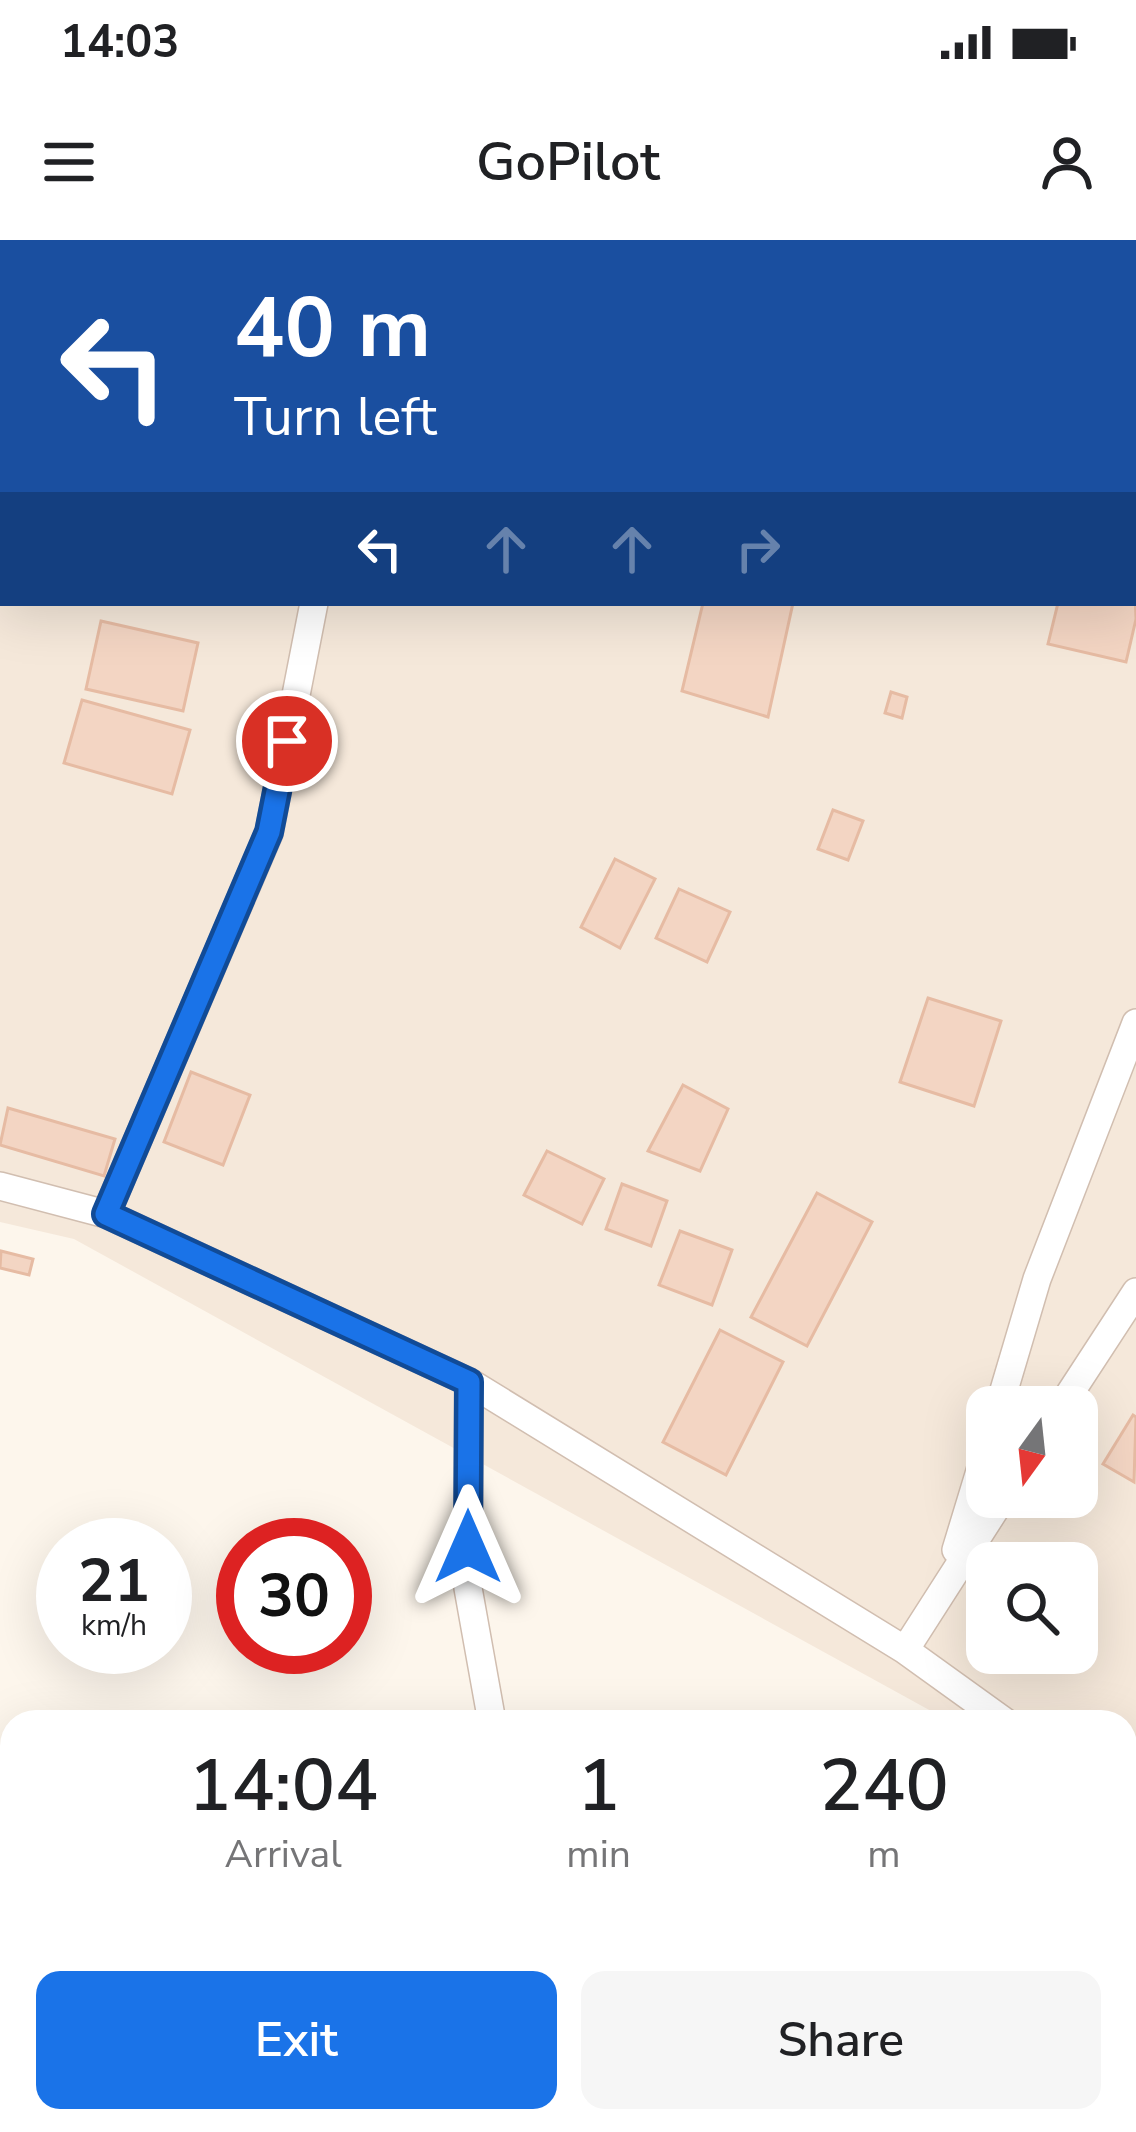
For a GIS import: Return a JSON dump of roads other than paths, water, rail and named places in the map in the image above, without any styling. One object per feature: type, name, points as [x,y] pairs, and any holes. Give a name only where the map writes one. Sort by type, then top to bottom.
[{"type":"street","points":[[106,1214],[269,832],[313,606]]},
{"type":"street","points":[[1005,1386],[1037,1279],[1136,1023]]},
{"type":"street","points":[[0,1186],[106,1214],[469,1382],[905,1650],[988,1710]]},
{"type":"street","points":[[1075,1386],[1136,1292]]},
{"type":"street","points":[[469,1382],[468,1588],[490,1710]]},
{"type":"street","points":[[946,1583],[966,1517]]},
{"type":"street","points":[[905,1650],[989,1518]]}]
